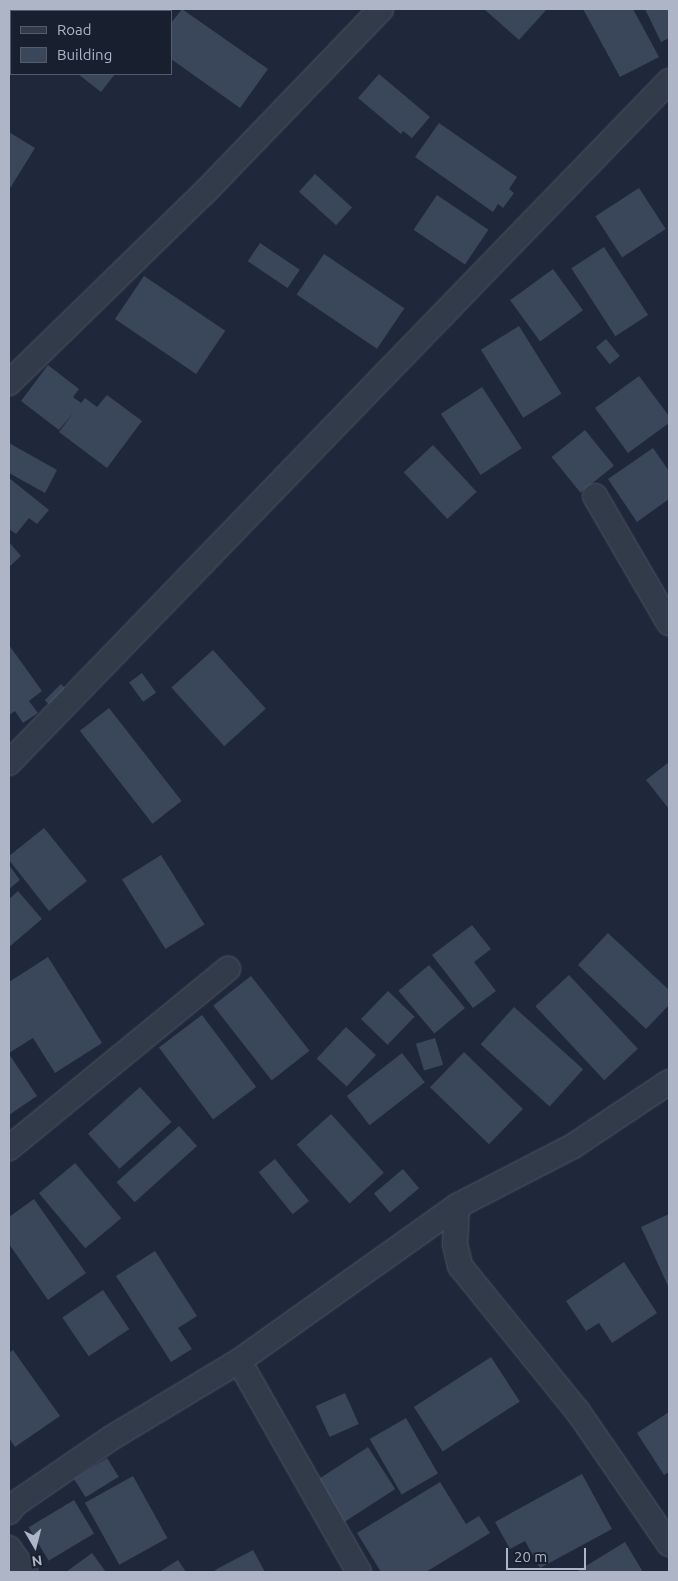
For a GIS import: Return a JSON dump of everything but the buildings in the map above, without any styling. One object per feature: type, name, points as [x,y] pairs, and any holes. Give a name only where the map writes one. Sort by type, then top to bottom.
[{"type":"street","points":[[9,383],[205,192],[380,9]]},
{"type":"street","points":[[9,763],[669,81]]},
{"type":"street","points":[[595,496],[669,623]]},
{"type":"street","points":[[9,1148],[228,969]]},
{"type":"street","points":[[9,1512],[15,1504],[111,1438],[239,1361],[457,1206],[573,1146],[669,1082]]},
{"type":"street","points":[[457,1206],[455,1244],[460,1266],[579,1413],[669,1544]]},
{"type":"street","points":[[239,1361],[359,1572]]},
{"type":"street","points":[[9,1548],[25,1572]]}]
